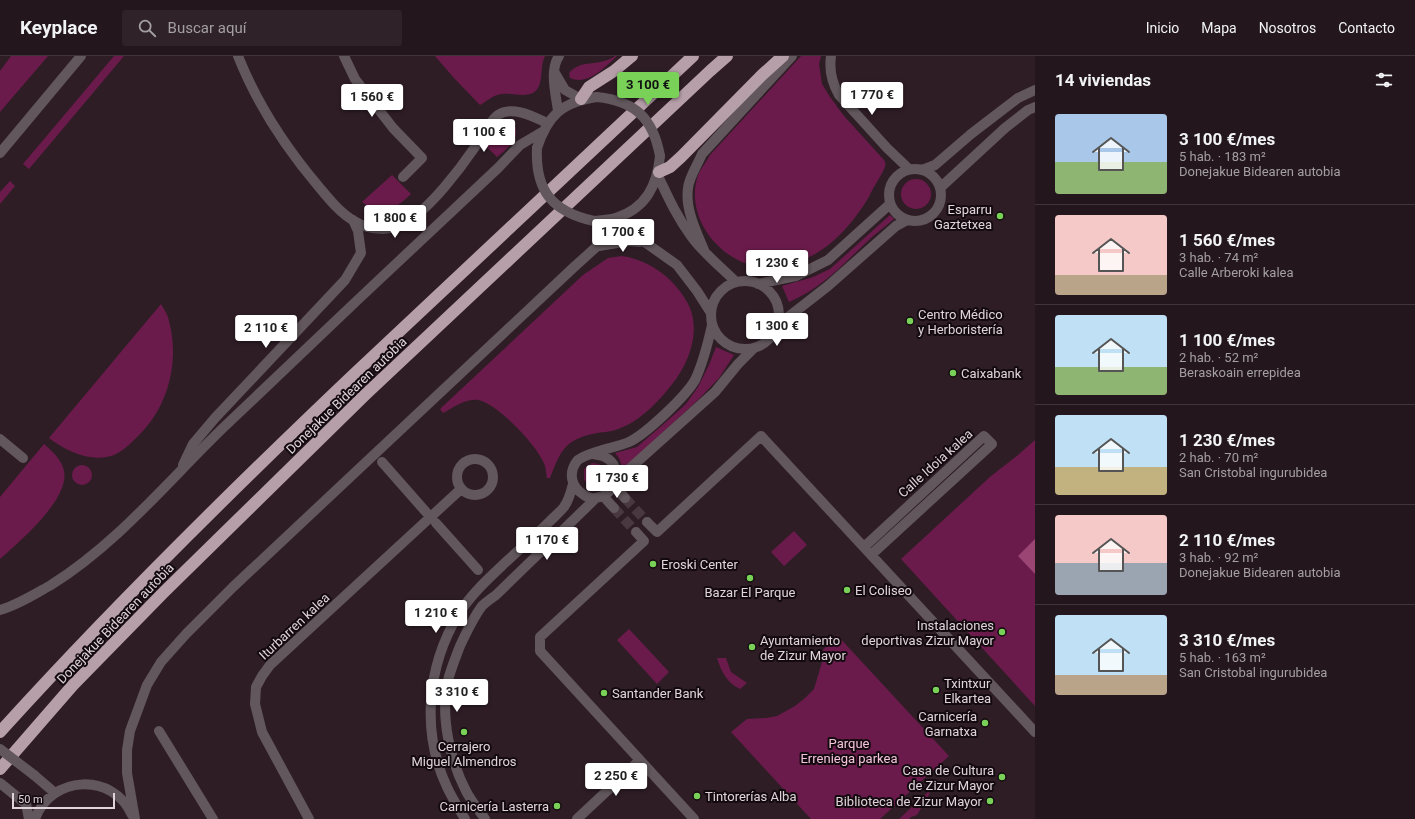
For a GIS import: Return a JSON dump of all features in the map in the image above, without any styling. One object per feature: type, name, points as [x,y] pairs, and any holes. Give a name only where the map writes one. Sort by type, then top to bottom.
[{"type":"highway","points":[[581,99],[589,87],[614,71],[632,56]]},
{"type":"highway","name":"Donejakue Bidearen autobia","points":[[0,732],[57,669],[178,543],[692,56]]},
{"type":"highway","name":"Donejakue Bidearen autobia","points":[[0,769],[73,685],[187,570],[366,394],[727,56]]},
{"type":"highway","points":[[658,174],[670,167],[681,157],[762,75],[783,56]]},
{"type":"street","points":[[0,153],[81,56]]},
{"type":"street","points":[[238,56],[256,97],[292,153],[335,206],[353,220],[366,227],[383,230],[395,228],[408,222],[428,205],[457,171],[491,122],[499,114],[511,111],[530,115],[545,127]]},
{"type":"street","points":[[344,56],[355,79],[393,128],[422,158],[403,177]]},
{"type":"street","points":[[558,111],[555,62],[559,56]]},
{"type":"street","points":[[704,250],[688,206],[688,187],[702,154],[792,56]]},
{"type":"street","points":[[831,56],[830,72],[839,95],[887,148],[909,169]]},
{"type":"street","points":[[555,73],[565,90],[581,99]]},
{"type":"street","points":[[922,170],[935,165],[971,134],[1018,98],[1035,90]]},
{"type":"street","points":[[0,610],[9,607],[70,573],[121,532],[222,429],[498,168],[520,145],[545,127],[558,111],[581,99],[597,97],[613,98],[628,104],[651,126],[657,140],[660,156],[658,174],[653,188],[637,207],[627,214],[613,219],[594,221],[577,217],[562,209],[549,197],[540,182],[536,166],[537,148],[545,127]]},
{"type":"street","points":[[940,188],[1005,128],[1035,106]]},
{"type":"street","points":[[778,325],[828,286],[896,226],[907,220],[921,220],[930,216],[936,210],[941,199],[940,188],[937,180],[922,170],[909,169],[898,175],[891,183],[889,192],[890,204],[897,214],[907,220]]},
{"type":"street","points":[[658,174],[672,205],[691,236],[736,282]]},
{"type":"street","points":[[758,284],[796,276],[828,260],[890,204]]},
{"type":"street","points":[[613,219],[625,232],[646,243],[677,265],[697,291],[711,313]]},
{"type":"street","points":[[134,819],[127,773],[130,731],[147,685],[161,662],[233,586],[599,246],[609,233],[613,219]]},
{"type":"street","points":[[178,475],[193,444],[215,418],[345,280],[361,253],[358,231],[353,220]]},
{"type":"street","points":[[599,246],[629,241],[646,243]]},
{"type":"street","points":[[485,819],[467,792],[456,768],[450,746],[446,721],[447,686],[451,669],[472,621],[483,606],[600,498],[628,470],[715,392],[738,364],[754,348],[766,342],[775,333],[778,325],[779,312],[777,302],[770,292],[758,284],[745,281],[736,282],[721,291],[714,302],[711,313],[712,325],[707,348],[694,381],[679,399],[646,431],[628,442],[593,454],[578,461],[572,470],[573,484],[577,491],[588,498],[600,498],[614,508]]},
{"type":"street","points":[[712,325],[718,336],[727,344],[740,349],[754,348]]},
{"type":"street","points":[[647,522],[656,532],[761,436],[1035,732]]},
{"type":"street","name":"Calle Idoia kalea","points":[[864,547],[984,436],[992,444],[871,555]]},
{"type":"street","points":[[0,439],[23,458]]},
{"type":"street","points":[[593,454],[604,456],[612,463],[615,468],[615,482],[625,498]]},
{"type":"street","points":[[382,462],[426,512]]},
{"type":"street","points":[[465,819],[447,788],[439,766],[431,733],[431,704],[433,681],[437,662],[458,615],[473,594],[564,507],[570,497],[573,484]]},
{"type":"street","name":"Iturbarren kalea","points":[[309,819],[262,732],[255,704],[256,687],[270,664],[461,489]]},
{"type":"street","points":[[436,523],[478,570]]},
{"type":"street","points":[[636,532],[644,541],[540,637],[540,651],[694,819]]},
{"type":"street","points":[[158,731],[213,819]]},
{"type":"street","points":[[0,749],[56,792]]},
{"type":"street","points":[[577,819],[640,760]]},
{"type":"street","points":[[0,783],[26,804],[29,819]]},
{"type":"street","points":[[35,819],[44,804],[56,792],[70,786],[87,784],[103,787],[117,796],[128,808],[134,819]]},
{"type":"green space","points":[[11,56],[48,56],[0,112],[0,71]]},
{"type":"green space","points":[[114,56],[124,56],[29,169],[23,164]]},
{"type":"green space","points":[[435,56],[545,56],[539,86],[536,91],[527,95],[499,95],[480,105]]},
{"type":"green space","points":[[617,56],[602,70],[590,77],[577,80],[570,78],[569,73],[574,68],[585,64],[609,60]]},
{"type":"green space","points":[[801,56],[821,56],[819,64],[822,84],[844,116],[884,160],[885,165],[860,211],[837,237],[819,252],[787,264],[765,267],[751,265],[735,258],[723,250],[704,228],[698,215],[695,201],[695,187],[699,173],[710,155]]},
{"type":"green space","points":[[508,123],[514,126],[516,134],[510,145],[497,157],[486,146],[496,130]]},
{"type":"green space","points":[[392,175],[411,194],[400,204],[388,210],[376,210],[362,202]]},
{"type":"green space","points":[[916,179],[926,184],[931,194],[926,204],[916,209],[906,204],[901,194],[906,184]]},
{"type":"green space","points":[[10,181],[15,186],[0,204],[0,192]]},
{"type":"green space","points":[[890,215],[894,219],[872,237],[834,273],[813,289],[789,302],[782,286],[813,277],[830,269]]},
{"type":"green space","points":[[622,256],[636,259],[659,271],[678,288],[692,313],[694,328],[693,337],[685,365],[675,381],[660,399],[648,410],[636,420],[620,428],[586,436],[571,442],[561,453],[550,478],[547,478],[545,466],[535,448],[506,417],[496,409],[478,400],[468,400],[443,413],[440,409],[583,275],[608,258]]},
{"type":"green space","points":[[161,304],[168,317],[172,337],[172,368],[169,384],[163,399],[147,426],[123,449],[114,455],[106,457],[97,458],[80,455],[64,448],[49,438]]},
{"type":"green space","points":[[716,347],[734,355],[719,378],[699,399],[623,469],[619,458],[615,453],[637,447],[686,404],[698,387]]},
{"type":"green space","name":"Instalaciones deportivas Zizur Mayor","points":[[1035,440],[1035,706],[901,559],[991,476]]},
{"type":"green space","points":[[44,444],[61,463],[64,471],[64,482],[51,507],[30,531],[0,559],[0,497]]},
{"type":"green space","points":[[592,463],[599,464],[607,472],[607,481],[598,486],[590,486],[584,480],[584,469]]},
{"type":"green space","points":[[82,465],[89,468],[92,475],[89,482],[82,485],[75,482],[72,475],[75,468]]},
{"type":"green space","points":[[794,531],[807,545],[784,566],[771,552]]},
{"type":"green space","points":[[629,629],[669,672],[657,684],[617,640]]},
{"type":"green space","name":"Parque Erreniega parkea","points":[[837,635],[949,756],[880,819],[811,819],[731,732],[747,719],[777,716],[795,706],[805,698],[814,689],[822,662],[823,650]]},
{"type":"green space","points":[[717,658],[726,658],[731,672],[747,683],[740,689],[731,683],[720,667]]},
{"type":"green space","points":[[928,792],[930,793],[917,815],[909,819],[899,819]]},
{"type":"shaded area","points":[[1035,539],[1035,574],[1018,556]]},
{"type":"tunnel","points":[[625,498],[647,522]]},
{"type":"tunnel","points":[[614,508],[636,532]]},
{"type":"place","name":"Esparru Gaztetxea","points":[[1000,216]]},
{"type":"place","name":"Centro Médico y Herboristería","points":[[910,321]]},
{"type":"place","name":"Caixabank","points":[[953,373]]},
{"type":"place","name":"Eroski Center","points":[[653,564]]},
{"type":"place","name":"Bazar El Parque","points":[[750,578]]},
{"type":"place","name":"El Coliseo","points":[[847,590]]},
{"type":"place","name":"Instalaciones deportivas Zizur Mayor","points":[[1002,632]]},
{"type":"place","name":"Ayuntamiento de Zizur Mayor","points":[[752,647]]},
{"type":"place","name":"Txintxur Elkartea","points":[[936,690]]},
{"type":"place","name":"Santander Bank","points":[[604,693]]},
{"type":"place","name":"Carnicería Garnatxa","points":[[985,723]]},
{"type":"place","name":"Cerrajero Miguel Almendros","points":[[464,732]]},
{"type":"place","name":"Casa de Cultura de Zizur Mayor","points":[[1002,777]]},
{"type":"place","name":"Tintorerías Alba","points":[[697,796]]},
{"type":"place","name":"Biblioteca de Zizur Mayor","points":[[990,801]]},
{"type":"place","name":"Carnicería Lasterra","points":[[557,806]]}]
